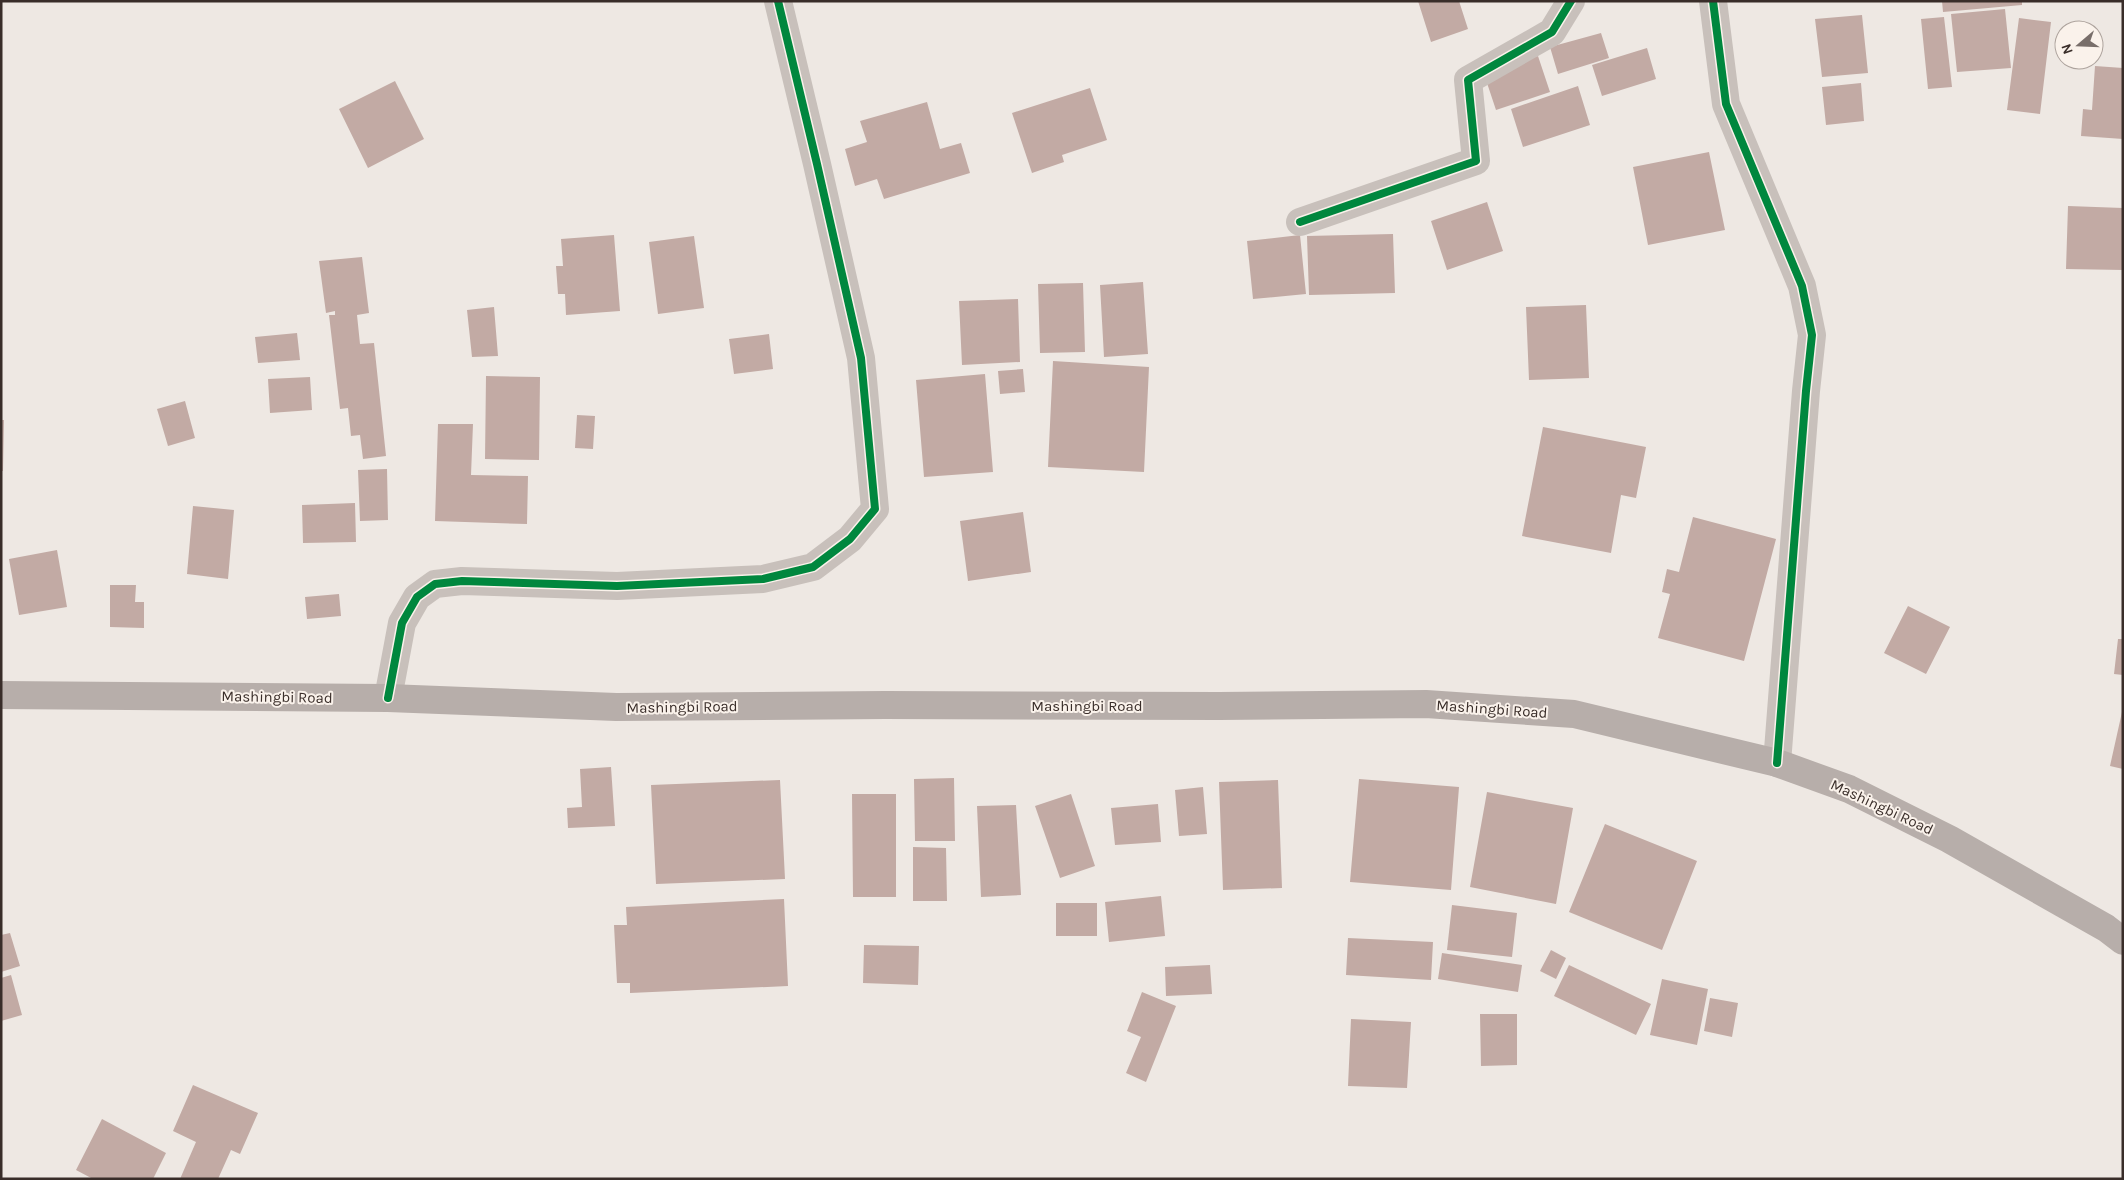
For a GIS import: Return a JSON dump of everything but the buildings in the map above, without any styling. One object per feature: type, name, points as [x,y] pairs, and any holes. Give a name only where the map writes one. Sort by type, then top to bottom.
[{"type":"main road","name":"Mashingbi Road","points":[[1,695],[388,698],[616,707],[1426,704],[1574,714],[1777,763],[1849,789],[1948,839],[2106,928],[2123,941]]},
{"type":"street","points":[[388,698],[402,623],[417,597],[435,584],[462,581],[617,586],[763,579],[813,567],[850,539],[875,509],[861,358],[778,1]]},
{"type":"street","points":[[1300,222],[1476,161],[1468,80],[1552,32],[1571,1]]},
{"type":"street","points":[[1713,1],[1726,104],[1802,286],[1812,335],[1777,763]]},
{"type":"cycle path","points":[[388,698],[402,623],[417,597],[435,584],[462,581],[617,586],[763,579],[813,567],[850,539],[875,509],[861,358],[778,1]]},
{"type":"cycle path","points":[[1300,222],[1476,161],[1468,80],[1552,32],[1571,1]]},
{"type":"cycle path","points":[[1713,1],[1726,104],[1802,286],[1812,335],[1777,763]]}]
